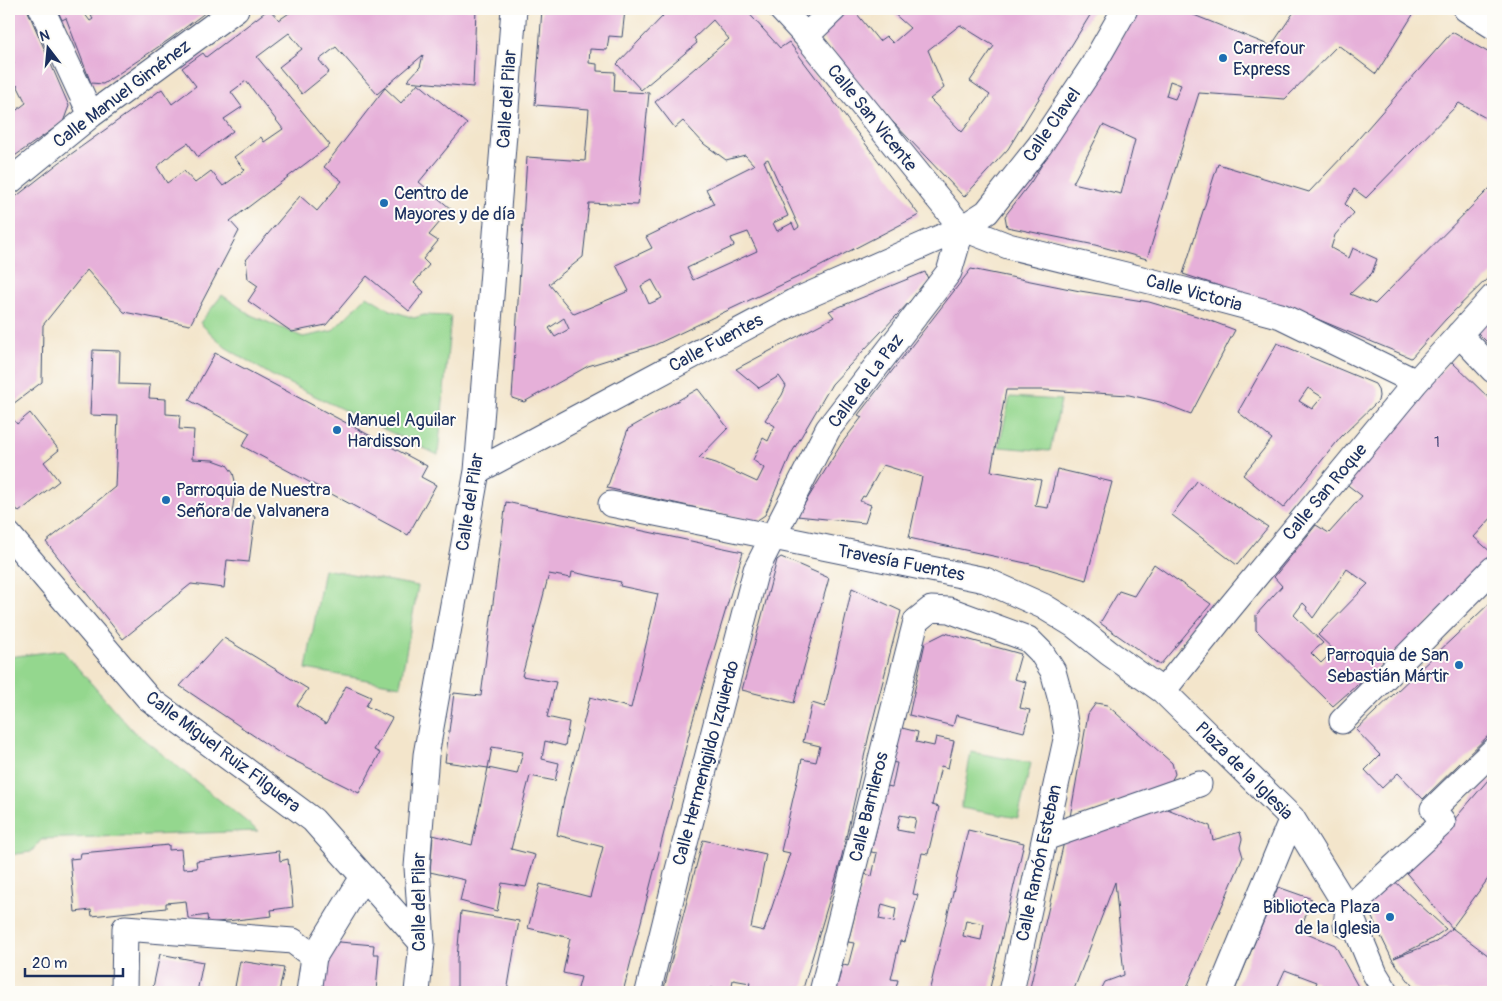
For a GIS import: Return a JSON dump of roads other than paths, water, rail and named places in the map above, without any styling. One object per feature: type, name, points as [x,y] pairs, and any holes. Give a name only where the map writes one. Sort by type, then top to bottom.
[{"type":"street","points":[[42,9],[91,115]]},
{"type":"street","name":"Calle Manuel Giménez","points":[[9,182],[91,115],[236,9]]},
{"type":"street","name":"Calle del Pilar","points":[[416,992],[422,943],[417,868],[426,755],[477,471],[514,9]]},
{"type":"street","name":"Calle San Vicente","points":[[781,9],[806,36],[962,228]]},
{"type":"street","points":[[806,36],[834,9]]},
{"type":"street","name":"Calle Clavel","points":[[962,228],[986,212],[1040,145],[1092,67],[1125,9]]},
{"type":"street","points":[[1466,9],[1493,26]]},
{"type":"street","name":"Calle Fuentes","points":[[477,471],[793,302],[962,228]]},
{"type":"street","name":"Calle Victoria","points":[[962,228],[1008,246],[1281,316],[1416,382]]},
{"type":"street","name":"Calle de La Paz","points":[[772,538],[828,429],[949,272],[962,228]]},
{"type":"street","name":"Calle San Roque","points":[[1163,691],[1227,610],[1416,382],[1493,297]]},
{"type":"street","points":[[1459,334],[1493,370]]},
{"type":"street","name":"Travesía Fuentes","points":[[611,504],[985,580],[1042,606],[1074,625],[1109,653],[1163,691]]},
{"type":"street","name":"Calle Hermenigildo Izquierdo","points":[[648,992],[756,570],[772,538]]},
{"type":"street","name":"Calle Miguel Ruiz Filguera","points":[[12,541],[148,698],[313,820],[422,943]]},
{"type":"street","points":[[1342,721],[1493,569]]},
{"type":"street","name":"Calle Barrileros","points":[[822,992],[916,621],[931,609],[950,610],[1028,639],[1041,652],[1053,671],[1062,704],[1067,735]]},
{"type":"street","name":"Plaza de la Iglesia","points":[[1163,691],[1292,818],[1348,909],[1375,974],[1386,992]]},
{"type":"street","name":"Calle Ramón Esteban","points":[[1011,992],[1067,735]]},
{"type":"street","points":[[1343,941],[1348,909],[1443,822],[1433,810],[1493,751]]},
{"type":"street","points":[[1045,838],[1199,784]]},
{"type":"street","points":[[1220,992],[1292,818]]},
{"type":"street","points":[[309,992],[314,957],[363,877]]},
{"type":"street","points":[[124,992],[125,928],[293,941],[314,957]]},
{"type":"place","name":"Carrefour Express","points":[[1223,58]]},
{"type":"place","name":"Centro de Mayores y de día","points":[[384,203]]},
{"type":"place","name":"Manuel Aguilar Hardisson","points":[[337,430]]},
{"type":"place","name":"Parroquia de Nuestra Señora de Valvanera","points":[[166,500]]},
{"type":"place","name":"Parroquia de San Sebastián Mártir","points":[[1459,665]]},
{"type":"place","name":"Biblioteca Plaza de la Iglesia","points":[[1390,917]]}]
